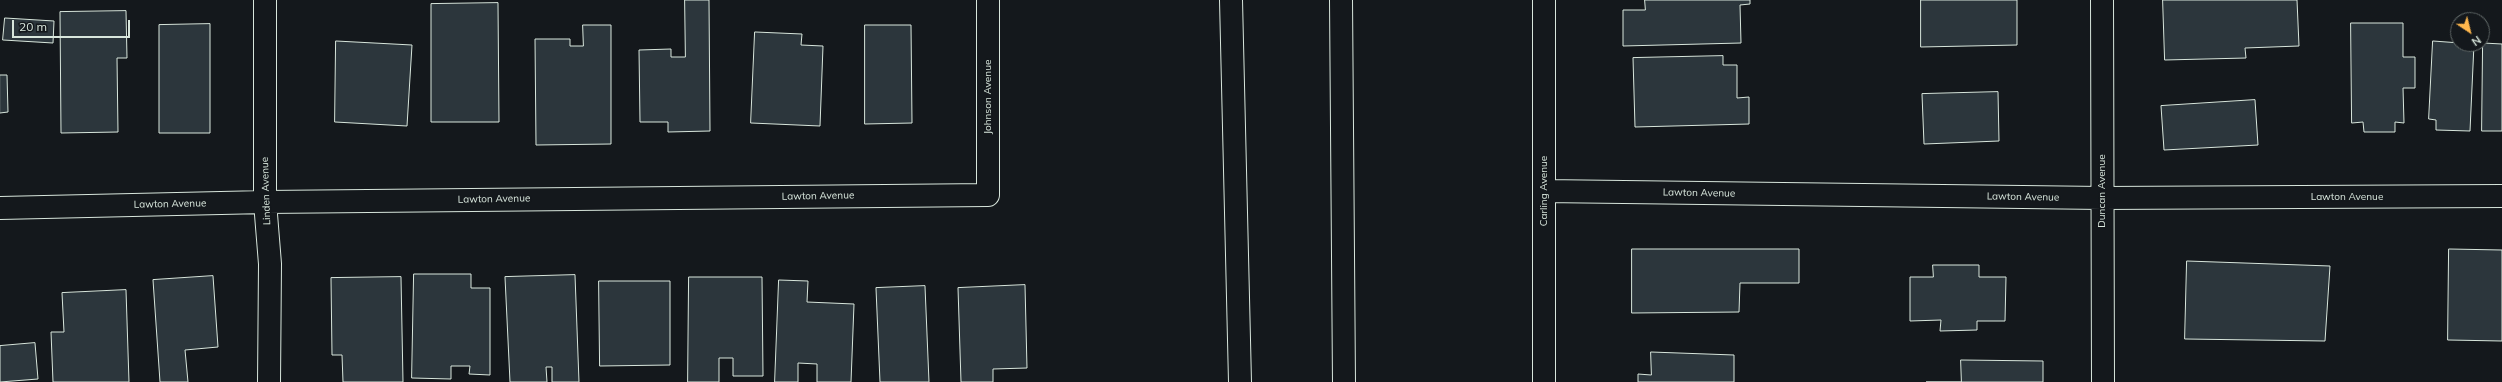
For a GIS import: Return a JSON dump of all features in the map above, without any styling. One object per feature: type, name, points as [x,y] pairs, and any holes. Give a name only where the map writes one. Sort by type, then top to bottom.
[{"type":"main road","name":"Linden Avenue","points":[[265,0],[265,202],[270,264],[269,382]]},
{"type":"main road","name":"Johnson Avenue","points":[[988,0],[988,195]]},
{"type":"main road","points":[[1232,0],[1240,382]]},
{"type":"main road","points":[[1341,0],[1344,382]]},
{"type":"main road","name":"Carling Avenue","points":[[1544,0],[1544,382]]},
{"type":"main road","name":"Duncan Avenue","points":[[2102,0],[2103,382]]},
{"type":"main road","name":"Lawton Avenue","points":[[1544,191],[2102,198],[2502,196]]},
{"type":"main road","name":"Lawton Avenue","points":[[0,208],[265,202],[988,195]]},
{"type":"building","points":[[685,0],[709,0],[710,131],[668,132],[668,122],[640,122],[639,50],[671,49],[671,57],[685,57]]},
{"type":"building","points":[[1645,0],[1750,0],[1750,4],[1740,5],[1741,43],[1623,46],[1623,10],[1645,10]]},
{"type":"building","points":[[1921,0],[2017,0],[2017,45],[1921,47]]},
{"type":"building","points":[[2163,0],[2297,0],[2299,46],[2245,48],[2246,58],[2165,60]]},
{"type":"building","points":[[498,3],[499,122],[431,122],[431,4]]},
{"type":"building","points":[[126,11],[127,58],[117,58],[118,132],[61,133],[60,12]]},
{"type":"building","points":[[5,18],[54,21],[53,43],[3,40]]},
{"type":"building","points":[[2351,23],[2403,23],[2403,57],[2415,57],[2415,88],[2403,88],[2404,123],[2395,122],[2395,132],[2364,132],[2363,122],[2352,123]]},
{"type":"building","points":[[210,24],[210,133],[159,133],[159,25]]},
{"type":"building","points":[[583,25],[611,25],[611,144],[536,145],[535,39],[570,39],[570,46],[583,46]]},
{"type":"building","points":[[865,25],[911,25],[912,123],[865,124]]},
{"type":"building","points":[[755,32],[802,34],[801,45],[823,46],[820,126],[751,123]]},
{"type":"building","points":[[336,41],[412,45],[407,126],[335,122]]},
{"type":"building","points":[[2433,41],[2450,42],[2450,52],[2474,52],[2470,131],[2436,130],[2436,120],[2429,119]]},
{"type":"building","points":[[2490,43],[2502,44],[2502,131],[2482,131],[2483,52],[2490,52]]},
{"type":"building","points":[[1723,56],[1723,65],[1737,65],[1737,98],[1749,97],[1749,124],[1635,127],[1633,58]]},
{"type":"building","points":[[0,75],[7,75],[8,112],[0,113]]},
{"type":"building","points":[[1998,92],[1999,141],[1924,144],[1922,94]]},
{"type":"building","points":[[2255,100],[2258,145],[2164,150],[2161,106]]},
{"type":"building","points":[[1632,249],[1799,249],[1799,283],[1740,283],[1739,312],[1632,313]]},
{"type":"building","points":[[2449,249],[2502,250],[2502,341],[2448,340]]},
{"type":"building","points":[[2187,261],[2330,266],[2325,341],[2185,339]]},
{"type":"building","points":[[1933,265],[1979,265],[1979,277],[2006,277],[2005,321],[1977,321],[1977,330],[1940,331],[1941,320],[1910,321],[1910,277],[1933,277]]},
{"type":"building","points":[[414,274],[471,274],[471,288],[490,288],[490,375],[469,374],[470,366],[451,366],[451,379],[412,378]]},
{"type":"building","points":[[575,275],[579,382],[552,382],[552,367],[546,367],[547,382],[510,382],[505,277]]},
{"type":"building","points":[[213,276],[218,347],[185,350],[188,382],[160,382],[153,280]]},
{"type":"building","points":[[401,277],[403,382],[343,382],[342,355],[332,355],[331,278]]},
{"type":"building","points":[[689,277],[762,277],[763,376],[733,376],[733,358],[719,358],[719,382],[688,382]]},
{"type":"building","points":[[779,280],[808,281],[807,302],[854,304],[851,382],[817,382],[817,364],[798,363],[798,382],[775,382]]},
{"type":"building","points":[[599,281],[670,281],[670,365],[600,366]]},
{"type":"building","points":[[1025,285],[1027,368],[993,369],[993,382],[961,382],[958,288]]},
{"type":"building","points":[[925,286],[929,382],[880,382],[876,288]]},
{"type":"building","points":[[126,290],[129,382],[53,382],[51,332],[64,332],[62,293]]},
{"type":"building","points":[[35,343],[38,379],[0,382],[0,346]]},
{"type":"building","points":[[1651,352],[1734,355],[1734,382],[1638,382],[1638,374],[1651,375]]},
{"type":"building","points":[[1961,360],[2043,361],[2043,382],[1961,382]]}]
